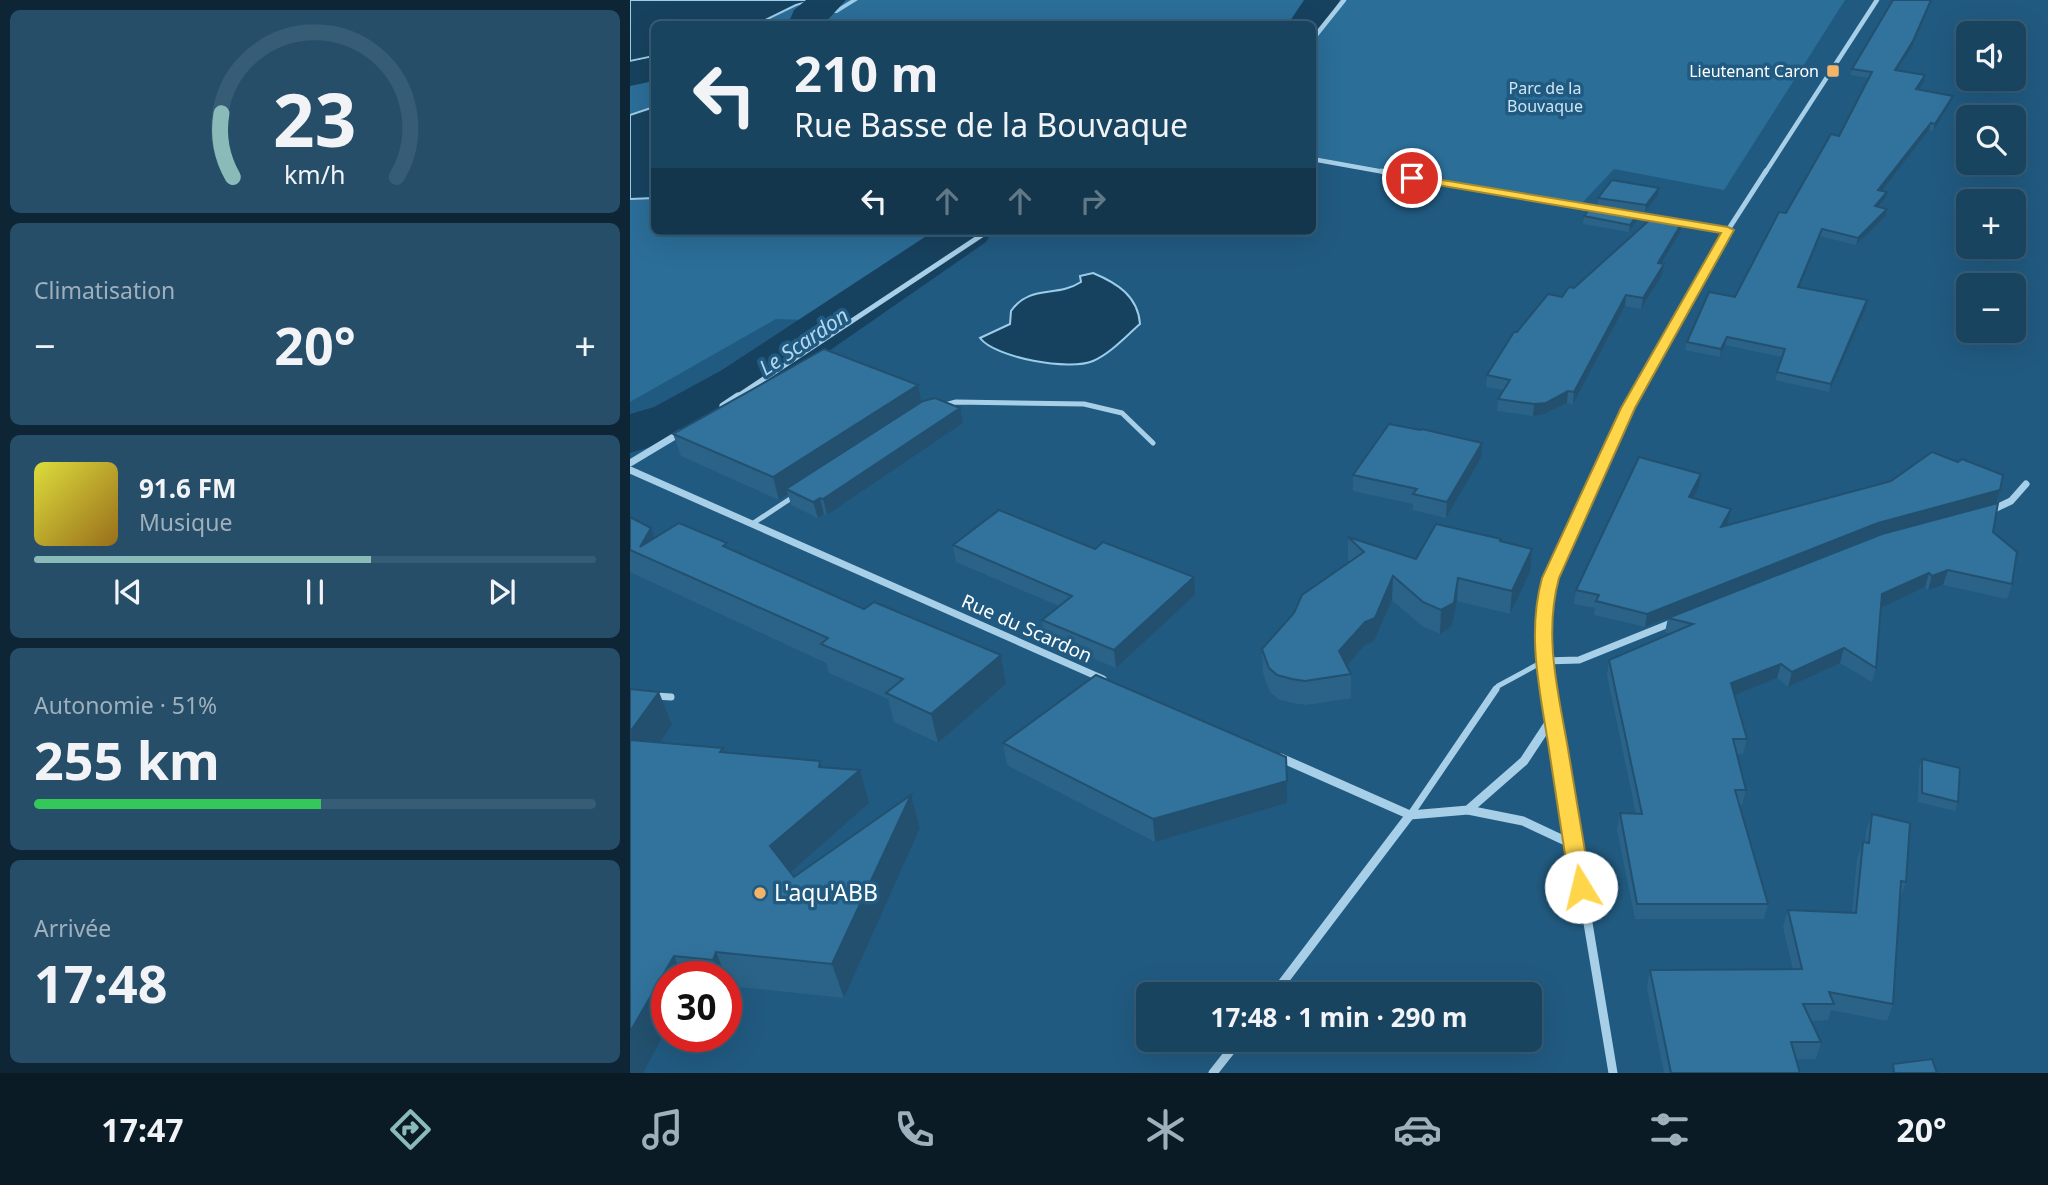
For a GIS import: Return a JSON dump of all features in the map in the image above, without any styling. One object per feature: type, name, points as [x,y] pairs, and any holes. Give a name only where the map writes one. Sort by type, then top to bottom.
[{"type":"street","points":[[1316,35],[1344,0]]},
{"type":"street","points":[[1613,1073],[1544,661],[1542,617],[1550,578],[1628,408],[1728,230],[1877,0]]},
{"type":"street","points":[[1316,160],[1606,211]]},
{"type":"street","points":[[1620,213],[1728,230]]},
{"type":"street","points":[[718,410],[982,235]]},
{"type":"street","points":[[630,463],[685,430]]},
{"type":"street","name":"Rue du Scardon","points":[[630,470],[1116,685]]},
{"type":"street","points":[[1977,515],[2002,508],[2021,493],[2026,484]]},
{"type":"street","points":[[1544,661],[1579,660],[1682,619]]},
{"type":"street","points":[[1468,810],[1524,761],[1554,716]]},
{"type":"street","points":[[1267,752],[1410,815],[1468,810],[1523,821],[1574,845]]},
{"type":"street","points":[[1283,982],[1410,815]]},
{"type":"street","points":[[1213,1073],[1230,1052]]},
{"type":"lane","points":[[935,408],[956,402],[1084,404],[1122,413],[1153,443]]},
{"type":"lane","points":[[752,524],[803,491]]},
{"type":"lane","points":[[1410,815],[1498,686],[1544,661]]},
{"type":"lane","points":[[643,695],[671,697]]},
{"type":"green space","name":"Parc de la Bouvaque","points":[[630,0],[1845,0],[1724,190],[1614,169],[1582,203],[1316,158],[1316,21],[651,21],[651,235],[973,235],[837,321],[776,319],[630,402]]},
{"type":"shaded area","points":[[630,0],[814,0],[796,5],[763,21],[651,21],[651,57],[630,61]]},
{"type":"shaded area","points":[[651,108],[651,198],[630,199],[630,115]]},
{"type":"shaded area","points":[[1093,273],[1118,286],[1131,298],[1140,324],[1100,358],[1082,364],[1034,361],[1001,351],[980,338],[1010,324],[1011,311],[1026,297],[1072,287],[1081,282],[1080,276]]},
{"type":"building","points":[[1893,0],[1931,0],[1913,41],[1895,70],[1925,75],[1916,89],[1953,96],[1935,124],[1931,123],[1878,190],[1887,192],[1875,206],[1887,209],[1858,238],[1822,229],[1798,287],[1867,300],[1831,384],[1777,372],[1785,349],[1727,337],[1721,349],[1687,342],[1709,292],[1735,297],[1779,212],[1786,213],[1831,134],[1839,136],[1872,72],[1852,69]]},
{"type":"building","points":[[1612,180],[1659,188],[1646,205],[1598,198]]},
{"type":"building","points":[[1591,207],[1638,214],[1630,225],[1584,216]]},
{"type":"building","points":[[1654,216],[1683,221],[1658,263],[1664,264],[1643,298],[1626,295],[1574,392],[1568,391],[1546,403],[1498,399],[1510,380],[1487,375],[1514,332],[1517,332],[1548,294],[1562,297],[1569,287],[1574,288]]},
{"type":"building","points":[[824,349],[918,385],[773,477],[673,434]]},
{"type":"building","points":[[935,398],[960,408],[823,499],[813,502],[786,489],[923,401]]},
{"type":"building","points":[[1389,424],[1482,443],[1447,502],[1413,494],[1417,489],[1353,475]]},
{"type":"building","points":[[1932,452],[1958,462],[1962,459],[2003,475],[2000,490],[1878,523],[1647,614],[1596,601],[1599,595],[1576,590],[1639,457],[1701,474],[1689,497],[1731,509],[1721,527],[1891,481]]},
{"type":"building","points":[[1998,503],[1993,532],[2017,552],[2012,584],[1948,570],[1932,576],[1929,573],[1882,594],[1876,668],[1844,648],[1792,672],[1781,664],[1731,683],[1747,739],[1733,739],[1746,790],[1735,790],[1768,904],[1637,904],[1620,813],[1642,814],[1609,660],[1693,624],[1668,618],[1882,534]]},
{"type":"building","points":[[999,510],[1095,549],[1103,542],[1194,577],[1114,650],[1042,620],[1072,596],[953,545]]},
{"type":"building","points":[[630,517],[651,528],[640,547],[679,523],[727,543],[723,546],[864,609],[874,602],[1001,655],[931,714],[886,693],[903,679],[821,644],[828,638],[630,550]]},
{"type":"building","points":[[1436,524],[1532,549],[1512,591],[1458,578],[1454,603],[1441,610],[1423,602],[1393,576],[1375,618],[1365,622],[1339,651],[1351,674],[1305,681],[1277,675],[1269,668],[1262,649],[1294,613],[1302,595],[1364,552],[1348,537],[1416,559]]},
{"type":"building","points":[[1096,675],[1286,757],[1287,781],[1153,819],[1003,743]]},
{"type":"building","points":[[630,689],[659,692],[630,732]]},
{"type":"building","name":"L'aqu'ABB","points":[[630,740],[723,748],[720,752],[820,761],[819,767],[860,770],[770,846],[794,877],[911,795],[832,964],[716,952],[713,960],[674,956],[671,961],[651,961],[651,996],[630,1032]]},
{"type":"building","points":[[1922,759],[1960,768],[1958,802],[1922,793]]},
{"type":"building","points":[[1872,814],[1910,823],[1906,882],[1901,881],[1893,1004],[1829,992],[1834,1004],[1803,1004],[1821,1042],[1791,1042],[1800,1073],[1671,1073],[1650,970],[1802,969],[1788,910],[1856,913],[1863,842],[1869,843]]},
{"type":"building","points":[[1932,1059],[1937,1073],[1894,1073],[1893,1064]]},
{"type":"waterway","points":[[806,21],[828,0]]},
{"type":"waterway","points":[[835,12],[855,0]]},
{"type":"waterway","name":"Le Scardon","points":[[1309,21],[1322,0]]},
{"type":"waterway","points":[[807,18],[815,16]]},
{"type":"waterway","points":[[630,74],[651,70]]},
{"type":"waterway","name":"Le Scardon","points":[[630,434],[676,420],[743,383],[962,235]]},
{"type":"place","name":"Lieutenant Caron","points":[[1833,71]]},
{"type":"place","name":"L'aqu'ABB","points":[[760,893]]},
{"type":"route","points":[[1412,178],[1511,197],[1728,230],[1628,408],[1550,578],[1546,594],[1542,617],[1544,661],[1581,887]]}]
